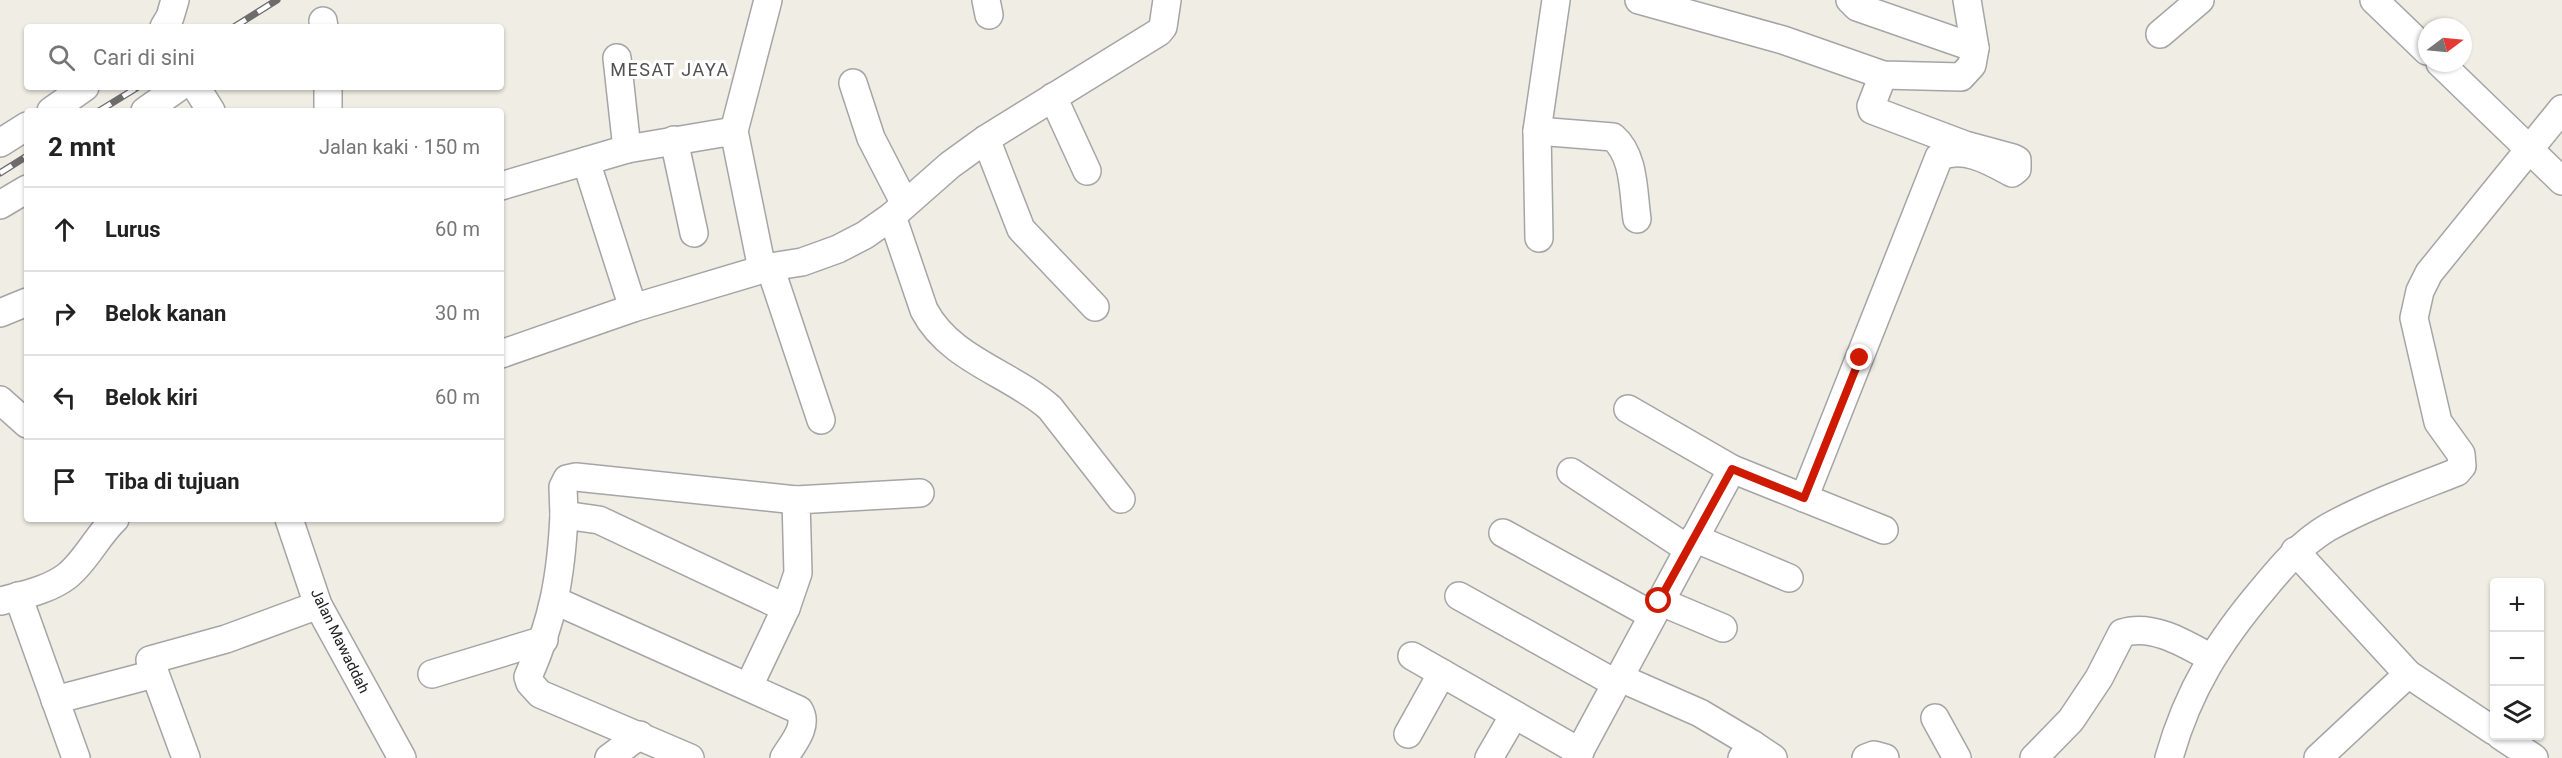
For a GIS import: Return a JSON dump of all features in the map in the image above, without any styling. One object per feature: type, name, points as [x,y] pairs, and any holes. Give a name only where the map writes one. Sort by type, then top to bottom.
[{"type":"street","points":[[768,0],[734,131],[766,268],[820,420]]},
{"type":"street","points":[[504,353],[633,309],[766,268],[802,262],[838,249],[865,235],[986,139],[1159,32],[1163,27],[1167,0]]},
{"type":"street","points":[[1539,238],[1537,131],[1556,0]]},
{"type":"street","points":[[1639,0],[1784,40],[1883,75],[1961,77],[1972,65],[1975,48],[1967,0]]},
{"type":"street","points":[[1850,0],[1857,7],[1975,48]]},
{"type":"street","points":[[2160,34],[2200,0]]},
{"type":"street","points":[[2374,0],[2418,42]]},
{"type":"street","points":[[617,58],[627,149]]},
{"type":"street","points":[[2449,72],[2562,181]]},
{"type":"street","points":[[1804,498],[1939,157],[1948,153],[1974,155],[2012,173],[2016,172],[2018,165],[2013,158],[1965,145],[1872,110],[1871,106],[1883,75]]},
{"type":"street","points":[[854,83],[871,138],[899,210],[924,310],[930,322],[967,356],[1038,398],[1050,408],[1121,499]]},
{"type":"street","points":[[55,108],[81,90]]},
{"type":"street","points":[[149,108],[175,90]]},
{"type":"street","points":[[198,90],[209,108]]},
{"type":"street","points":[[328,90],[328,108]]},
{"type":"street","points":[[1053,97],[1087,171]]},
{"type":"street","points":[[2169,758],[2195,686],[2211,658],[2232,626],[2295,551],[2326,529],[2379,503],[2457,472],[2462,466],[2461,454],[2438,422],[2414,318],[2415,304],[2429,273],[2562,109]]},
{"type":"street","points":[[0,143],[24,128]]},
{"type":"street","points":[[504,185],[627,149],[734,131]]},
{"type":"street","points":[[1537,131],[1613,137],[1622,145],[1628,157],[1637,219]]},
{"type":"street","points":[[986,139],[1021,229],[1095,307]]},
{"type":"street","points":[[674,140],[693,233]]},
{"type":"street","points":[[586,161],[633,309]]},
{"type":"street","points":[[0,205],[24,191]]},
{"type":"street","points":[[0,313],[24,303]]},
{"type":"street","points":[[0,400],[24,421]]},
{"type":"street","points":[[1628,409],[1732,469],[1884,530]]},
{"type":"street","points":[[1412,656],[1514,714],[1578,755],[1655,608],[1732,469]]},
{"type":"street","points":[[1571,472],[1691,544],[1790,578]]},
{"type":"street","points":[[690,758],[540,694],[533,688],[528,677],[544,640],[556,601],[564,515],[562,487],[567,479],[576,477],[796,500],[920,493]]},
{"type":"street","points":[[748,686],[786,608],[798,573],[796,500]]},
{"type":"street","points":[[564,515],[599,520],[786,608]]},
{"type":"street","points":[[76,758],[55,700],[9,599],[50,586],[67,576],[103,522]]},
{"type":"street","name":"Jalan Mawaddah","points":[[290,522],[318,605],[402,758]]},
{"type":"street","points":[[1503,533],[1655,608],[1724,628]]},
{"type":"street","points":[[2295,551],[2408,674],[2490,728]]},
{"type":"street","points":[[1459,596],[1617,680],[1700,713],[1756,753]]},
{"type":"street","points":[[556,601],[799,710],[804,724],[784,758]]},
{"type":"street","points":[[186,758],[150,660],[153,657],[226,639],[318,605]]},
{"type":"street","points":[[2034,758],[2071,720],[2099,678],[2122,633],[2131,630],[2147,631],[2182,642],[2211,658]]},
{"type":"street","points":[[432,674],[544,640]]},
{"type":"street","points":[[55,700],[154,674]]},
{"type":"street","points":[[1408,734],[1442,674]]},
{"type":"street","points":[[2318,758],[2408,674]]},
{"type":"street","points":[[1489,758],[1514,714]]},
{"type":"street","points":[[1935,718],[1957,758]]},
{"type":"street","points":[[609,758],[640,735]]},
{"type":"street","points":[[2506,740],[2524,756]]},
{"type":"street","points":[[1866,758],[1874,756],[1885,758]]},
{"type":"railway","points":[[239,24],[277,0]]},
{"type":"railway","points":[[104,108],[133,90]]},
{"type":"railway","points":[[0,173],[24,158]]},
{"type":"district","name":"MESAT JAYA","points":[[670,69]]},
{"type":"route","points":[[1659,601],[1732,469],[1804,498],[1860,358]]}]
